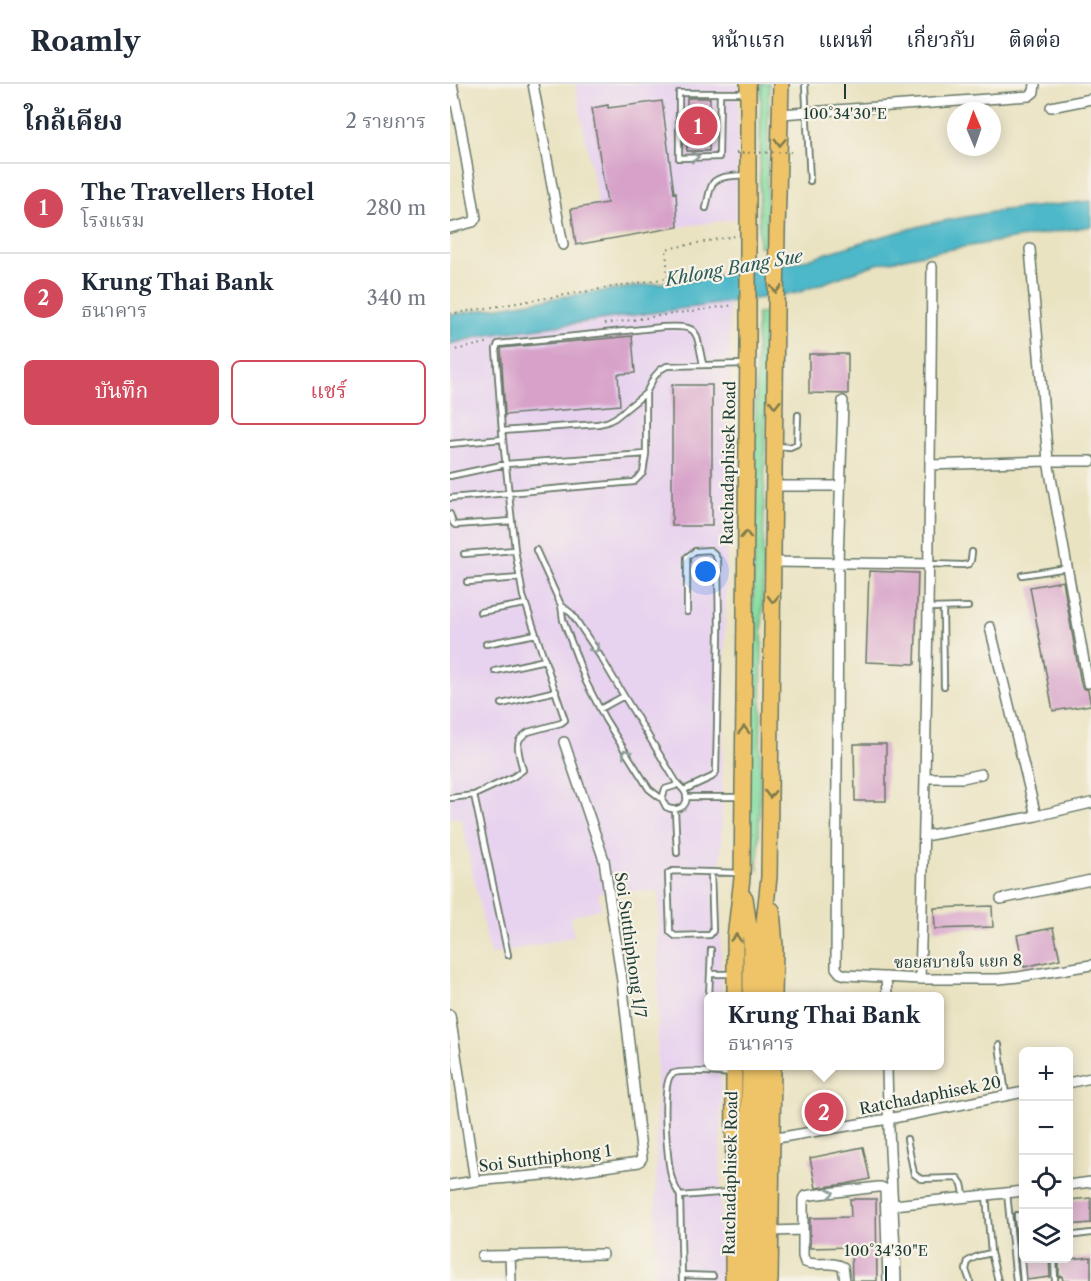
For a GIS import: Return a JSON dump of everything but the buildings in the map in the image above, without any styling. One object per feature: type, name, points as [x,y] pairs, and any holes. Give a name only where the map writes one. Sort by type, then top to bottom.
[{"type":"main road","points":[[761,992],[762,941],[769,877],[781,84]]},
{"type":"main road","name":"Ratchadaphisek Road","points":[[735,992],[735,938],[742,875],[748,345],[741,235],[747,175],[748,88]]},
{"type":"main road","name":"Ratchadaphisek Road","points":[[742,875],[752,941],[751,992]]},
{"type":"main road","points":[[769,877],[775,946],[774,992]]},
{"type":"main road","name":"Ratchadaphisek Road","points":[[733,1281],[734,1070]]},
{"type":"main road","name":"Ratchadaphisek Road","points":[[746,1281],[750,1070]]},
{"type":"main road","name":"Ratchadaphisek Road","points":[[758,1281],[760,1070]]},
{"type":"main road","points":[[770,1281],[773,1070]]},
{"type":"street","points":[[450,228],[473,222],[476,219],[452,84]]},
{"type":"street","points":[[532,84],[563,245]]},
{"type":"street","points":[[781,114],[1029,96],[1034,92],[1035,84]]},
{"type":"street","points":[[1051,107],[1091,99]]},
{"type":"street","points":[[1030,249],[1048,461],[1088,683]]},
{"type":"street","points":[[920,980],[926,778],[932,267]]},
{"type":"street","points":[[838,562],[843,401]]},
{"type":"street","points":[[930,465],[1091,461]]},
{"type":"street","points":[[774,486],[841,486]]},
{"type":"street","points":[[773,562],[929,564]]},
{"type":"street","name":"ซอยสบายใจ แยก 8","points":[[838,562],[836,968],[840,973],[846,975],[920,980],[1018,978],[1091,965]]},
{"type":"street","points":[[990,627],[1036,816]]},
{"type":"street","name":"Soi Sutthiphong 1/7","points":[[564,742],[604,860],[622,981],[642,1158]]},
{"type":"street","points":[[926,778],[963,778],[981,774]]},
{"type":"street","points":[[924,836],[1036,816],[1091,803]]},
{"type":"street","points":[[1001,899],[1091,880]]},
{"type":"street","points":[[886,977],[887,992]]},
{"type":"street","points":[[450,1015],[475,1181]]},
{"type":"street","points":[[887,1070],[896,1281]]},
{"type":"street","points":[[1073,1082],[1091,1078]]},
{"type":"street","name":"Ratchadaphisek 20","points":[[771,1139],[888,1119],[1019,1093]]},
{"type":"street","name":"Soi Sutthiphong 1","points":[[450,1185],[555,1174],[639,1161],[642,1158]]},
{"type":"street","points":[[1073,1184],[1091,1182]]},
{"type":"street","points":[[845,1281],[843,1267],[838,1264],[805,1262],[803,1256],[803,1199],[806,1196],[881,1187],[885,1189],[888,1281]]},
{"type":"street","points":[[894,1205],[1019,1192]]},
{"type":"street","points":[[771,1231],[803,1230]]},
{"type":"street","points":[[483,1256],[603,1254]]},
{"type":"street","points":[[510,1255],[512,1281]]},
{"type":"lane","points":[[805,84],[810,181]]},
{"type":"lane","points":[[720,93],[719,157],[679,158],[679,93],[720,93],[748,88]]},
{"type":"lane","points":[[706,207],[713,184],[717,180],[747,175]]},
{"type":"lane","points":[[450,798],[474,795],[513,777],[523,770],[518,745],[520,739],[528,732],[553,726],[565,720],[525,604],[514,550],[502,431],[496,349],[498,344],[663,327],[685,327],[691,328],[696,333],[703,364]]},
{"type":"lane","points":[[502,431],[598,424],[615,418],[646,393],[654,377],[667,366],[747,364]]},
{"type":"lane","points":[[450,498],[634,482],[643,473],[646,454],[646,393]]},
{"type":"lane","points":[[775,446],[790,447],[797,444],[798,415]]},
{"type":"lane","points":[[450,444],[503,439]]},
{"type":"lane","points":[[450,476],[506,464],[646,454]]},
{"type":"lane","points":[[450,514],[455,525],[512,522]]},
{"type":"lane","points":[[464,554],[514,550]]},
{"type":"lane","points":[[536,550],[561,605],[563,620],[586,682],[605,719],[649,789],[662,799],[666,807],[679,809],[685,805],[687,797],[684,790],[676,783],[572,614],[561,605]]},
{"type":"lane","points":[[684,790],[712,777],[716,772],[718,561],[710,550],[691,553],[687,557],[687,612]]},
{"type":"lane","points":[[929,564],[969,564],[972,552]]},
{"type":"lane","points":[[1022,575],[1067,568]]},
{"type":"lane","points":[[467,582],[520,578]]},
{"type":"lane","points":[[480,612],[525,604]]},
{"type":"lane","points":[[928,608],[968,607]]},
{"type":"lane","points":[[943,608],[944,686]]},
{"type":"lane","points":[[486,644],[536,634]]},
{"type":"lane","points":[[495,671],[545,660]]},
{"type":"lane","points":[[502,704],[556,691]]},
{"type":"lane","points":[[600,709],[624,696]]},
{"type":"lane","points":[[662,799],[665,789],[675,786],[676,783]]},
{"type":"lane","points":[[474,795],[508,955]]},
{"type":"lane","points":[[687,797],[743,797]]},
{"type":"lane","points":[[675,810],[676,853]]},
{"type":"lane","points":[[711,872],[712,933],[675,936],[671,934],[669,932],[668,873],[673,871],[711,872],[742,875]]},
{"type":"lane","points":[[709,992],[711,950]]},
{"type":"lane","points":[[710,974],[735,974]]},
{"type":"lane","points":[[999,1045],[1006,1095]]},
{"type":"lane","points":[[682,1281],[680,1196],[672,1179],[666,1150],[667,1084],[673,1073],[734,1070]]},
{"type":"lane","points":[[907,1139],[914,1174],[921,1179],[958,1178],[965,1198]]},
{"type":"lane","points":[[680,1196],[733,1192]]},
{"type":"lane","points":[[1007,1193],[1016,1281]]},
{"type":"lane","points":[[986,1195],[991,1253],[998,1281]]},
{"type":"lane","points":[[1017,1215],[1023,1281]]},
{"type":"lane","points":[[1073,1235],[1091,1233]]},
{"type":"lane","points":[[970,1281],[966,1270],[968,1261],[991,1253]]},
{"type":"lane","points":[[1054,1263],[1055,1281]]},
{"type":"lane","points":[[682,1275],[713,1276]]},
{"type":"path","points":[[736,153],[791,152]]},
{"type":"path","points":[[450,314],[668,278],[666,249],[741,235]]},
{"type":"shaded area","points":[[575,84],[738,84],[737,219],[576,245],[571,209],[598,204]]},
{"type":"shaded area","points":[[729,302],[730,374],[721,860],[721,992],[704,992],[704,1070],[721,1070],[720,1281],[655,1281],[659,892],[620,890],[598,893],[602,908],[570,917],[574,936],[490,955],[461,817],[450,818],[450,345],[488,335]]},
{"type":"green space","points":[[761,84],[769,84],[766,246],[759,246]]},
{"type":"green space","points":[[767,313],[758,871],[747,829],[757,314]]},
{"type":"water","points":[[1091,201],[1091,226],[928,253],[873,265],[797,293],[482,336],[450,344],[450,315],[561,297],[676,281],[691,281],[801,261],[932,223],[1004,210]]},
{"type":"place","name":"The Travellers Hotel","points":[[698,126]]},
{"type":"place","name":"Krung Thai Bank","points":[[824,1112]]},
{"type":"water label","name":"Khlong Bang Sue","points":[[734,268]]}]
